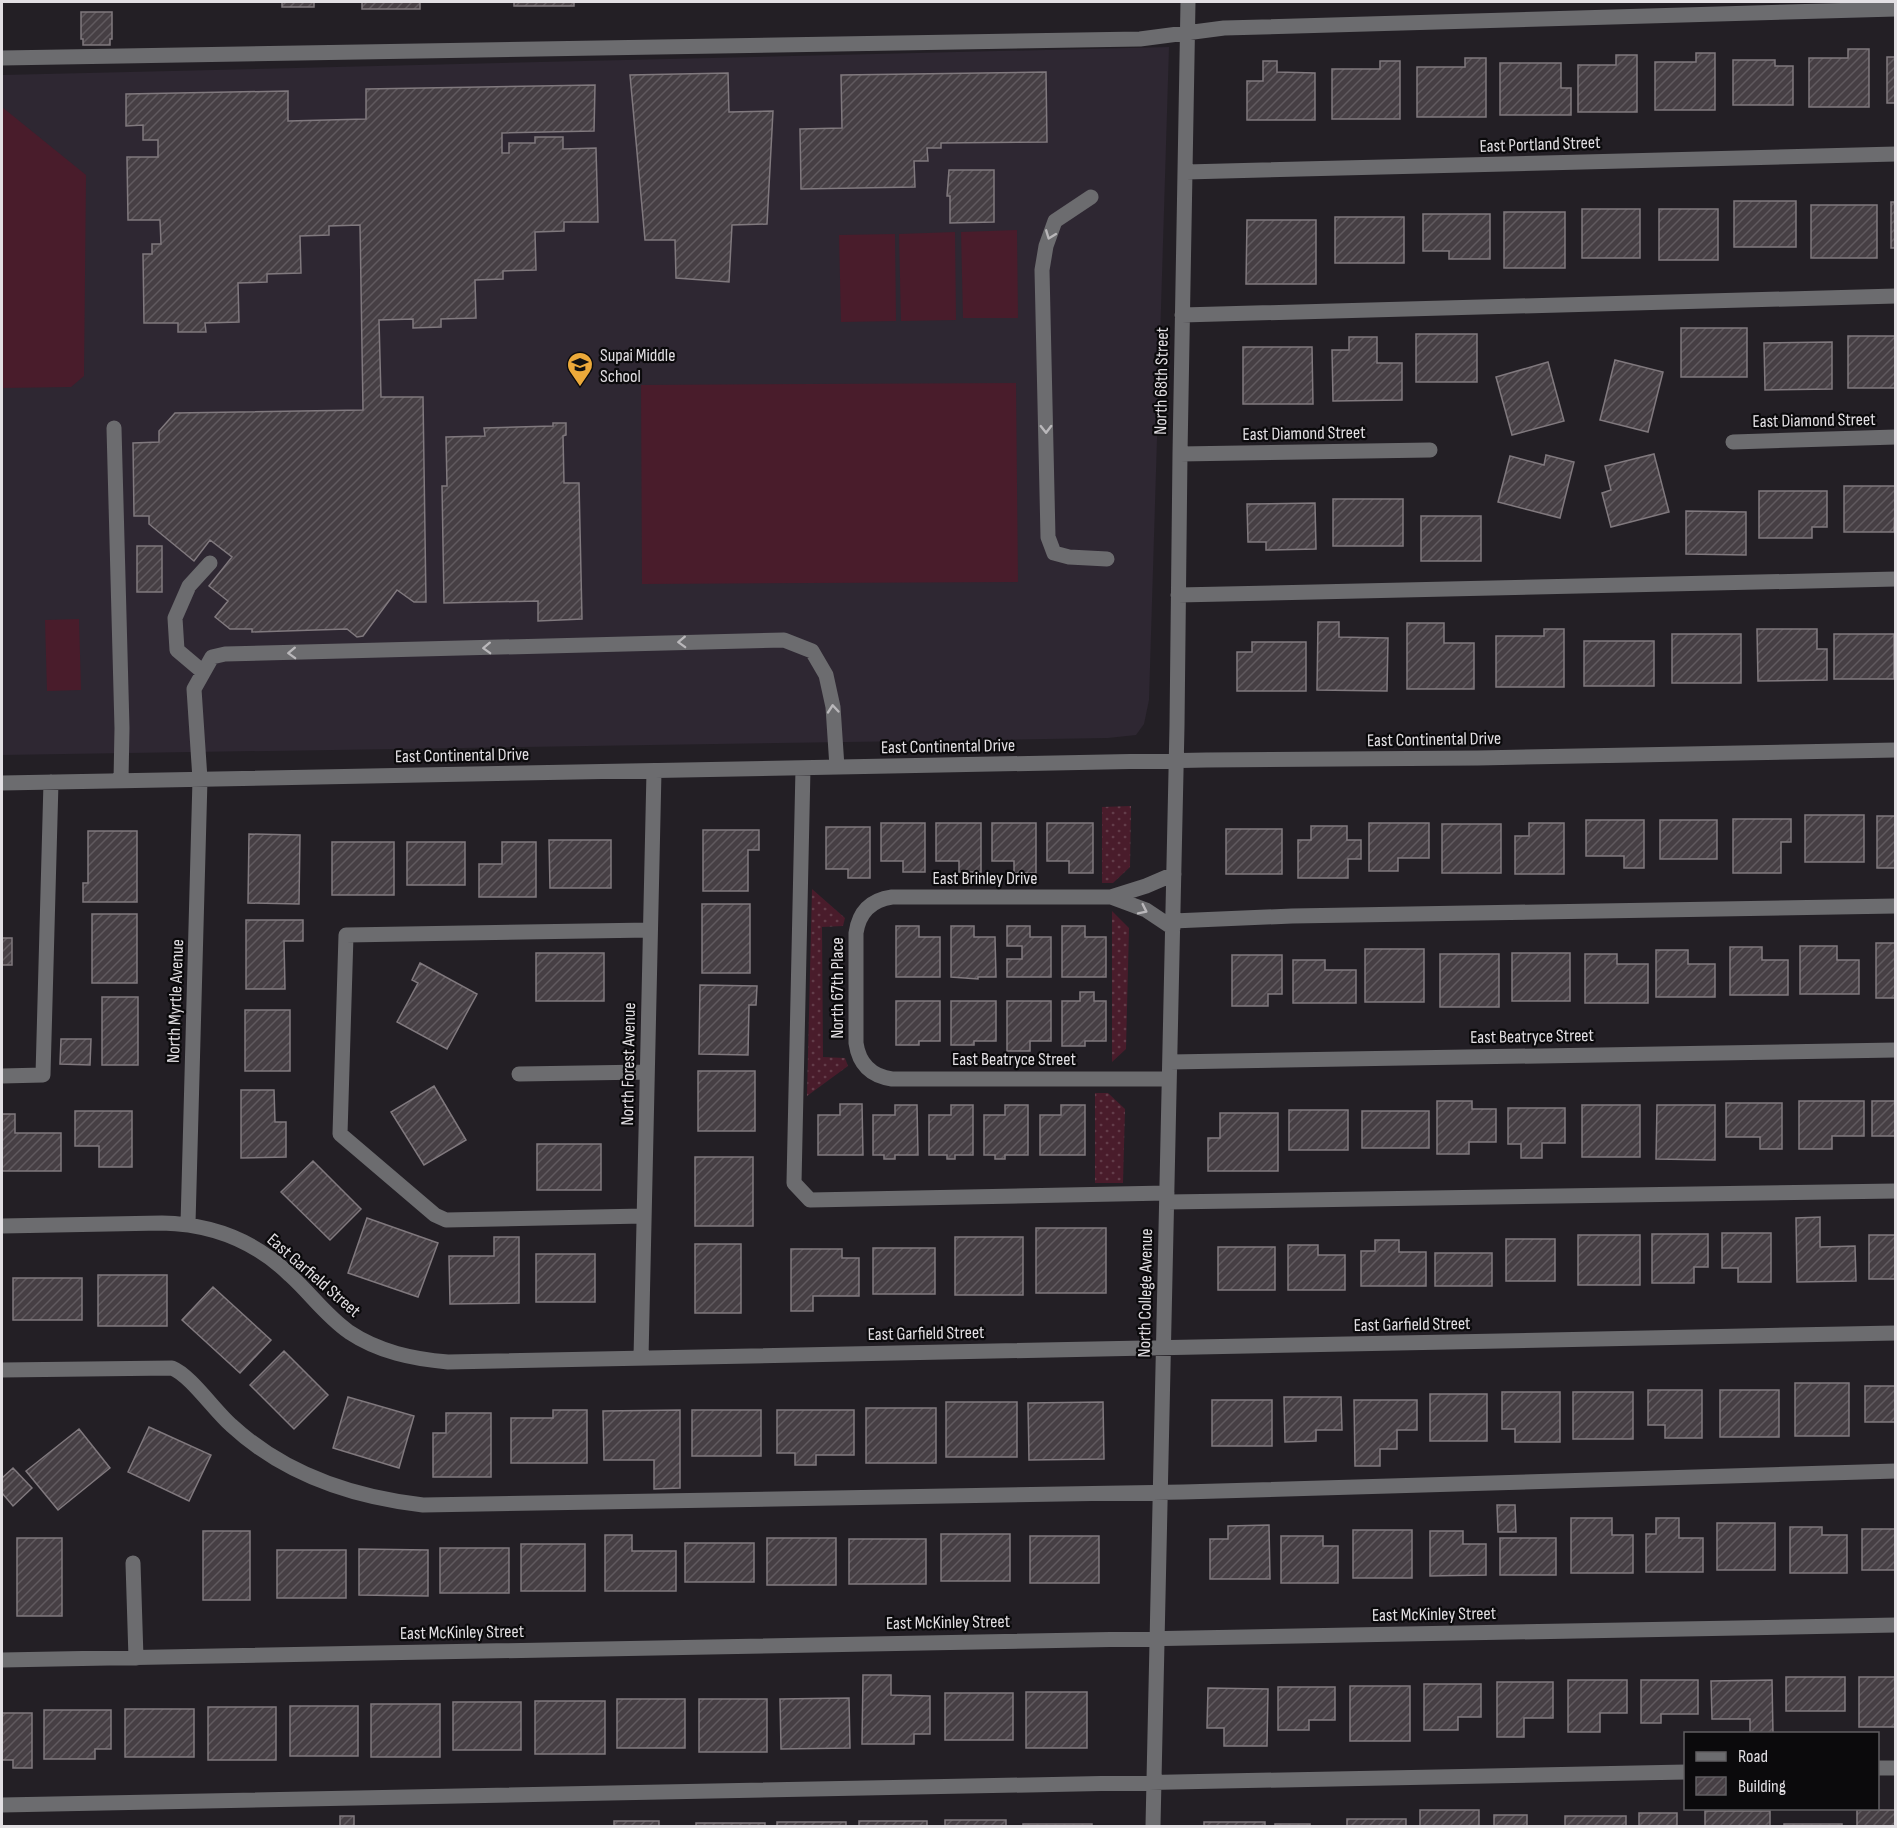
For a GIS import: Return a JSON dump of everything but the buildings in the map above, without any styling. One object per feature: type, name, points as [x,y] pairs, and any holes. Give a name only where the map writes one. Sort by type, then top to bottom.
[{"type":"street","name":"North 68th Street","points":[[1177,761],[1179,454],[1188,2]]},
{"type":"street","points":[[2,58],[1128,39],[1224,28],[1896,9]]},
{"type":"street","name":"East Portland Street","points":[[1186,172],[1896,154]]},
{"type":"street","points":[[1092,197],[1055,221],[1046,246],[1042,270],[1048,537],[1054,553],[1069,557],[1107,559]]},
{"type":"street","points":[[1182,315],[1896,296]]},
{"type":"street","points":[[114,428],[122,728],[121,781]]},
{"type":"street","name":"East Diamond Street","points":[[1733,442],[1896,438]]},
{"type":"street","name":"East Diamond Street","points":[[1179,454],[1430,450]]},
{"type":"street","points":[[210,563],[189,586],[175,618],[177,650],[203,672],[212,657],[225,654],[784,640],[812,651],[826,675],[831,689],[837,768]]},
{"type":"street","points":[[1178,595],[1896,579]]},
{"type":"street","name":"North Myrtle Avenue","points":[[188,1224],[200,779],[194,689],[203,672]]},
{"type":"street","name":"East Continental Drive","points":[[2,783],[1896,750]]},
{"type":"street","name":"North College Avenue","points":[[1153,1827],[1177,761]]},
{"type":"street","points":[[804,768],[794,1183],[810,1200],[1896,1191]]},
{"type":"street","name":"North Forest Avenue","points":[[641,1358],[654,771]]},
{"type":"street","points":[[2,1076],[43,1075],[51,782]]},
{"type":"street","name":"East Brinley Drive","points":[[863,912],[871,904],[892,897],[1111,897],[1174,874]]},
{"type":"street","name":"East Brinley Drive","points":[[1111,897],[1146,910],[1173,925]]},
{"type":"street","points":[[1173,925],[1292,916],[1896,906]]},
{"type":"street","name":"North 67th Place","points":[[863,912],[856,933],[856,1043],[863,1064]]},
{"type":"street","points":[[644,1216],[446,1220],[435,1215],[340,1134],[346,935],[650,930]]},
{"type":"street","name":"East Beatryce Street","points":[[1170,1062],[1896,1050]]},
{"type":"street","name":"East Beatryce Street","points":[[863,1064],[871,1072],[892,1079],[1169,1079]]},
{"type":"street","points":[[519,1074],[647,1072]]},
{"type":"street","name":"East Garfield Street","points":[[2,1226],[162,1222],[188,1224],[223,1232],[260,1250],[292,1276],[334,1321],[351,1333],[388,1351],[408,1357],[448,1362],[1896,1333]]},
{"type":"street","points":[[2,1370],[171,1368],[184,1375],[232,1426],[285,1464],[339,1488],[366,1497],[423,1505],[1160,1492],[1896,1471]]},
{"type":"street","points":[[133,1563],[136,1658]]},
{"type":"street","name":"East McKinley Street","points":[[2,1660],[1896,1625]]},
{"type":"street","points":[[1879,1768],[1896,1768]]},
{"type":"street","points":[[2,1804],[1154,1784],[1684,1772]]},
{"type":"shaded area","name":"Supai Middle School","points":[[1169,47],[1149,700],[1144,724],[1136,735],[1108,738],[2,755],[2,75]]},
{"type":"shaded area","points":[[2,107],[86,175],[84,376],[71,387],[2,388]]},
{"type":"shaded area","points":[[1017,230],[1018,318],[963,318],[961,232]]},
{"type":"shaded area","points":[[955,232],[956,320],[901,321],[899,234]]},
{"type":"shaded area","points":[[895,234],[896,321],[841,322],[839,235]]},
{"type":"shaded area","points":[[1016,383],[1018,582],[642,584],[641,385]]},
{"type":"shaded area","points":[[79,619],[81,690],[47,691],[45,620]]},
{"type":"shaded area","points":[[1131,806],[1130,867],[1113,883],[1102,883],[1102,807]]},
{"type":"shaded area","points":[[812,889],[845,918],[843,926],[822,927],[823,1057],[845,1058],[848,1066],[807,1096]]},
{"type":"shaded area","points":[[1112,911],[1129,928],[1126,1049],[1112,1062]]},
{"type":"shaded area","points":[[1095,1093],[1108,1093],[1125,1109],[1123,1183],[1095,1183]]},
{"type":"place","name":"Supai Middle School","points":[[580,388]]}]
